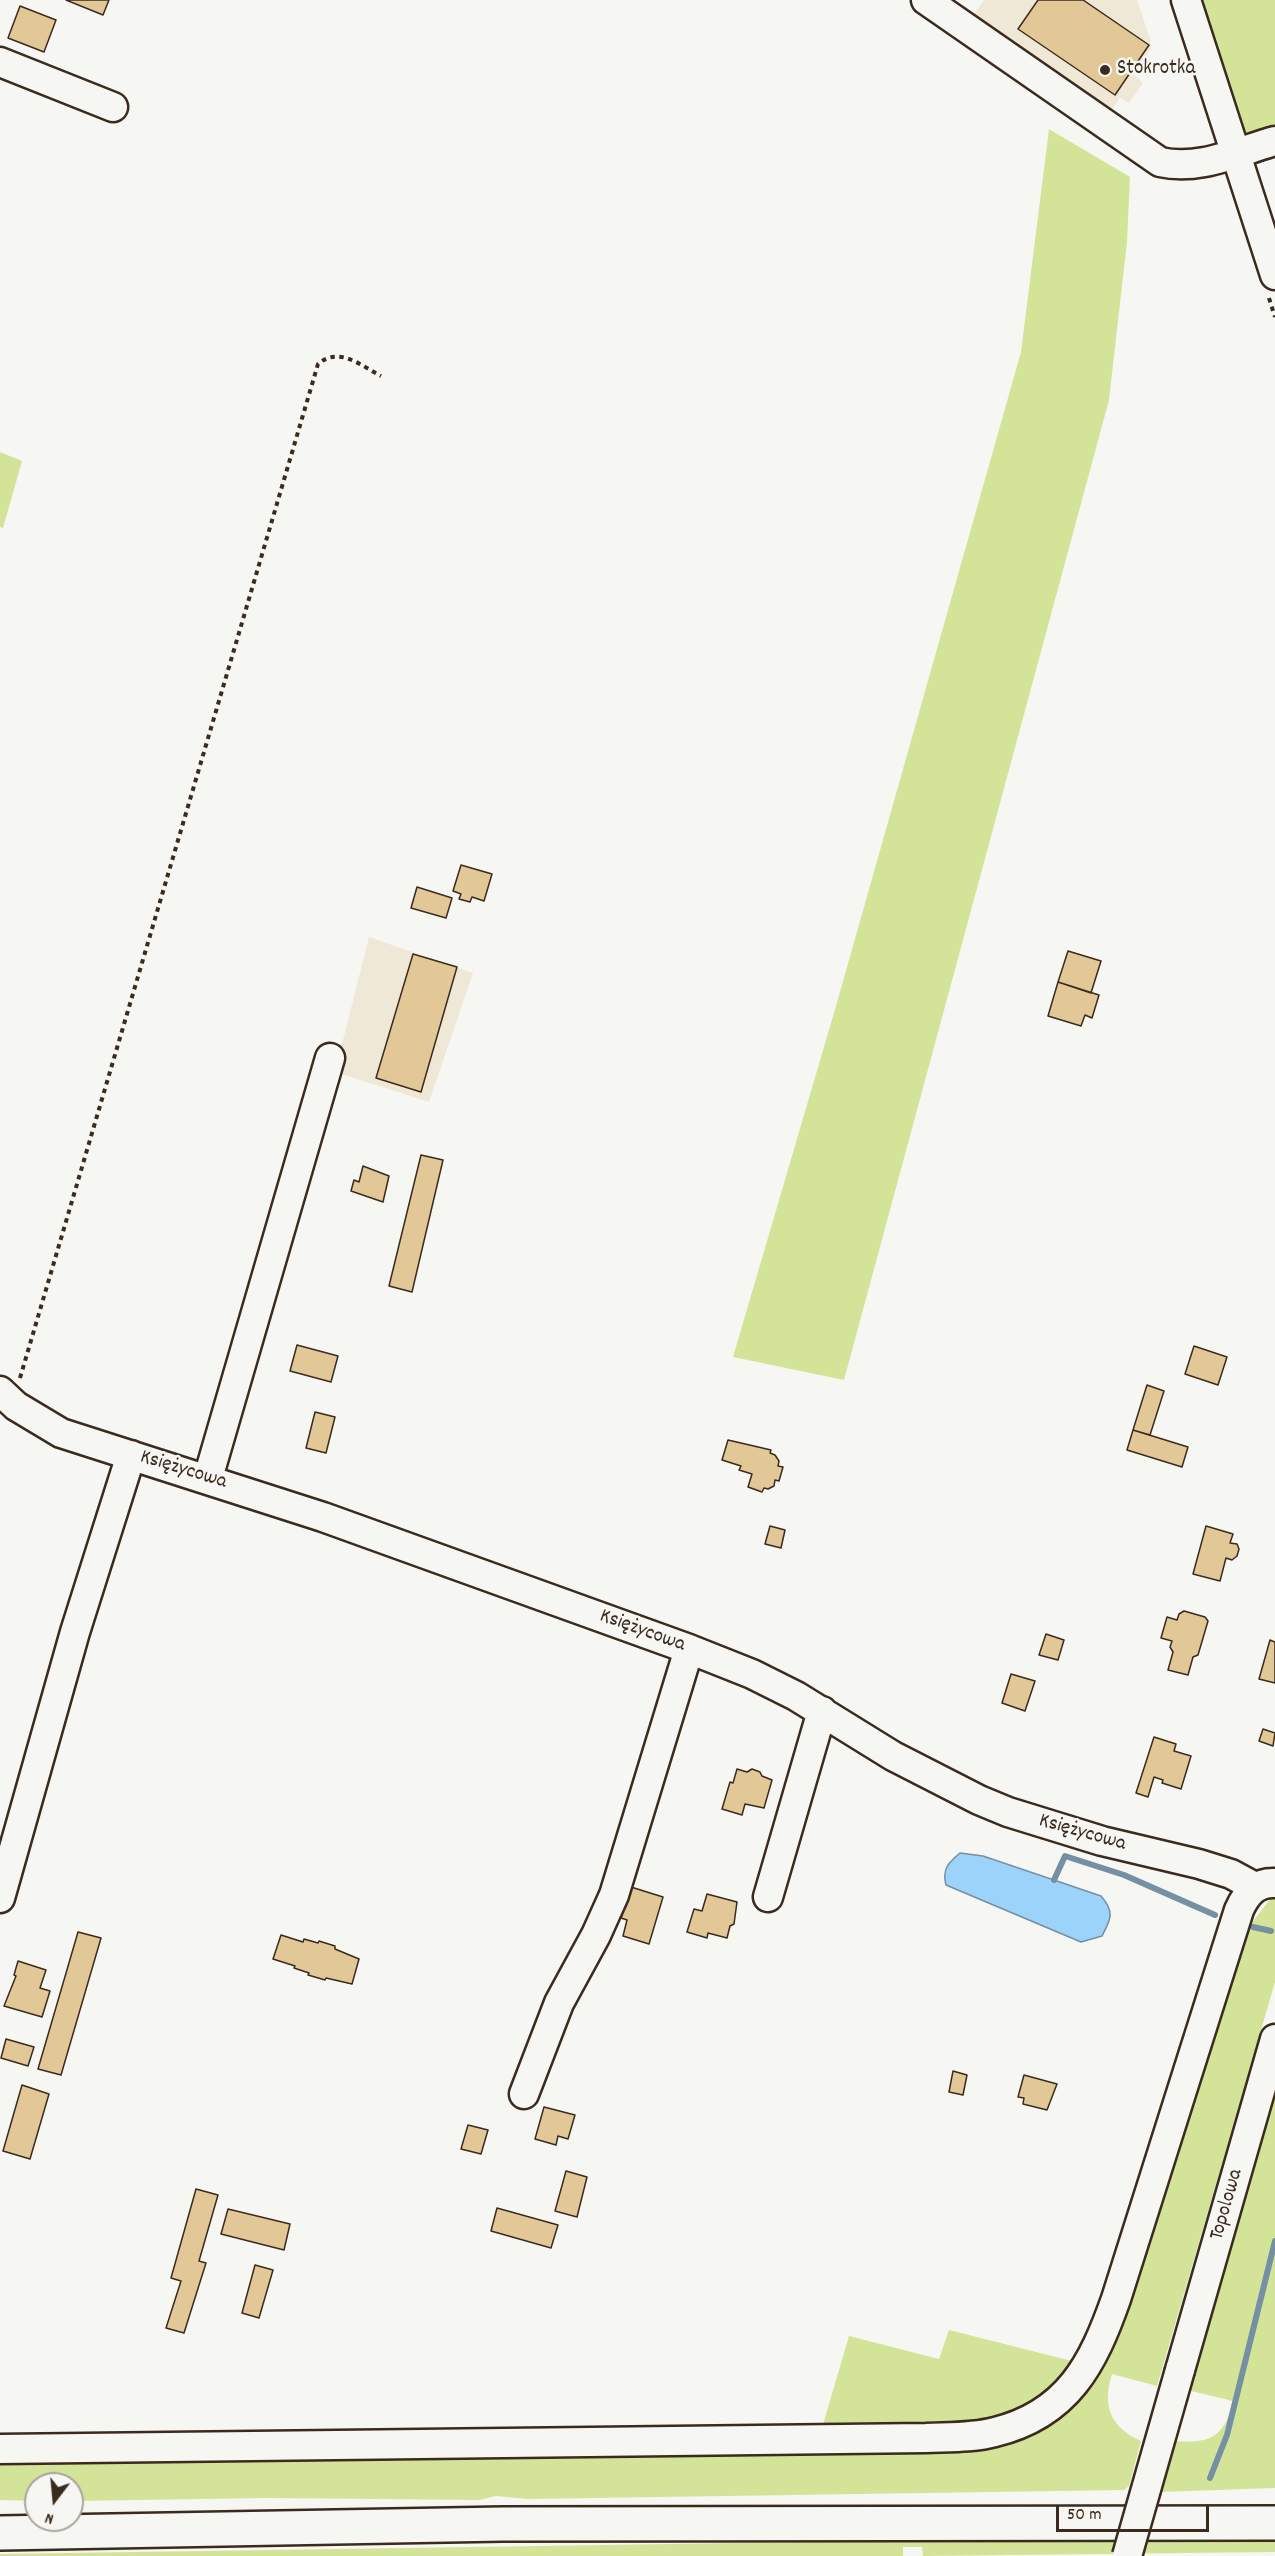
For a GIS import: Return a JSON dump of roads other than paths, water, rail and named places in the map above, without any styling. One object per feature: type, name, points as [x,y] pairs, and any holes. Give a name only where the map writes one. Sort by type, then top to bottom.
[{"type":"highway","points":[[0,2534],[503,2524],[1275,2523]]},
{"type":"street","points":[[926,0],[1160,162],[1180,166],[1200,164],[1275,141]]},
{"type":"street","points":[[1186,0],[1275,275]]},
{"type":"street","points":[[0,62],[113,107]]},
{"type":"street","points":[[208,1478],[330,1058]]},
{"type":"street","name":"Księżycowa","points":[[4,1395],[30,1416],[60,1433],[208,1478],[323,1517],[689,1649],[778,1686],[894,1756],[989,1804],[1102,1841],[1199,1864],[1265,1885]]},
{"type":"street","points":[[0,1898],[75,1632],[131,1455]]},
{"type":"street","points":[[524,2094],[560,2003],[614,1895],[689,1649]]},
{"type":"street","points":[[768,1897],[822,1711]]},
{"type":"street","points":[[0,2449],[926,2438],[980,2435],[1014,2427],[1042,2412],[1066,2394],[1085,2370],[1101,2339],[1236,1918],[1243,1900],[1265,1885]]},
{"type":"street","name":"Topolowa","points":[[1127,2556],[1275,2039]]},
{"type":"water","points":[[960,1853],[983,1856],[1101,1896],[1110,1911],[1108,1925],[1102,1936],[1081,1942],[946,1885],[947,1867]]},
{"type":"waterway","points":[[1054,1880],[1065,1856],[1124,1875],[1215,1915]]},
{"type":"waterway","points":[[1253,1927],[1271,1931]]},
{"type":"waterway","points":[[1210,2478],[1227,2435],[1275,2241]]},
{"type":"place","name":"Stokrotka","points":[[1105,70]]}]
